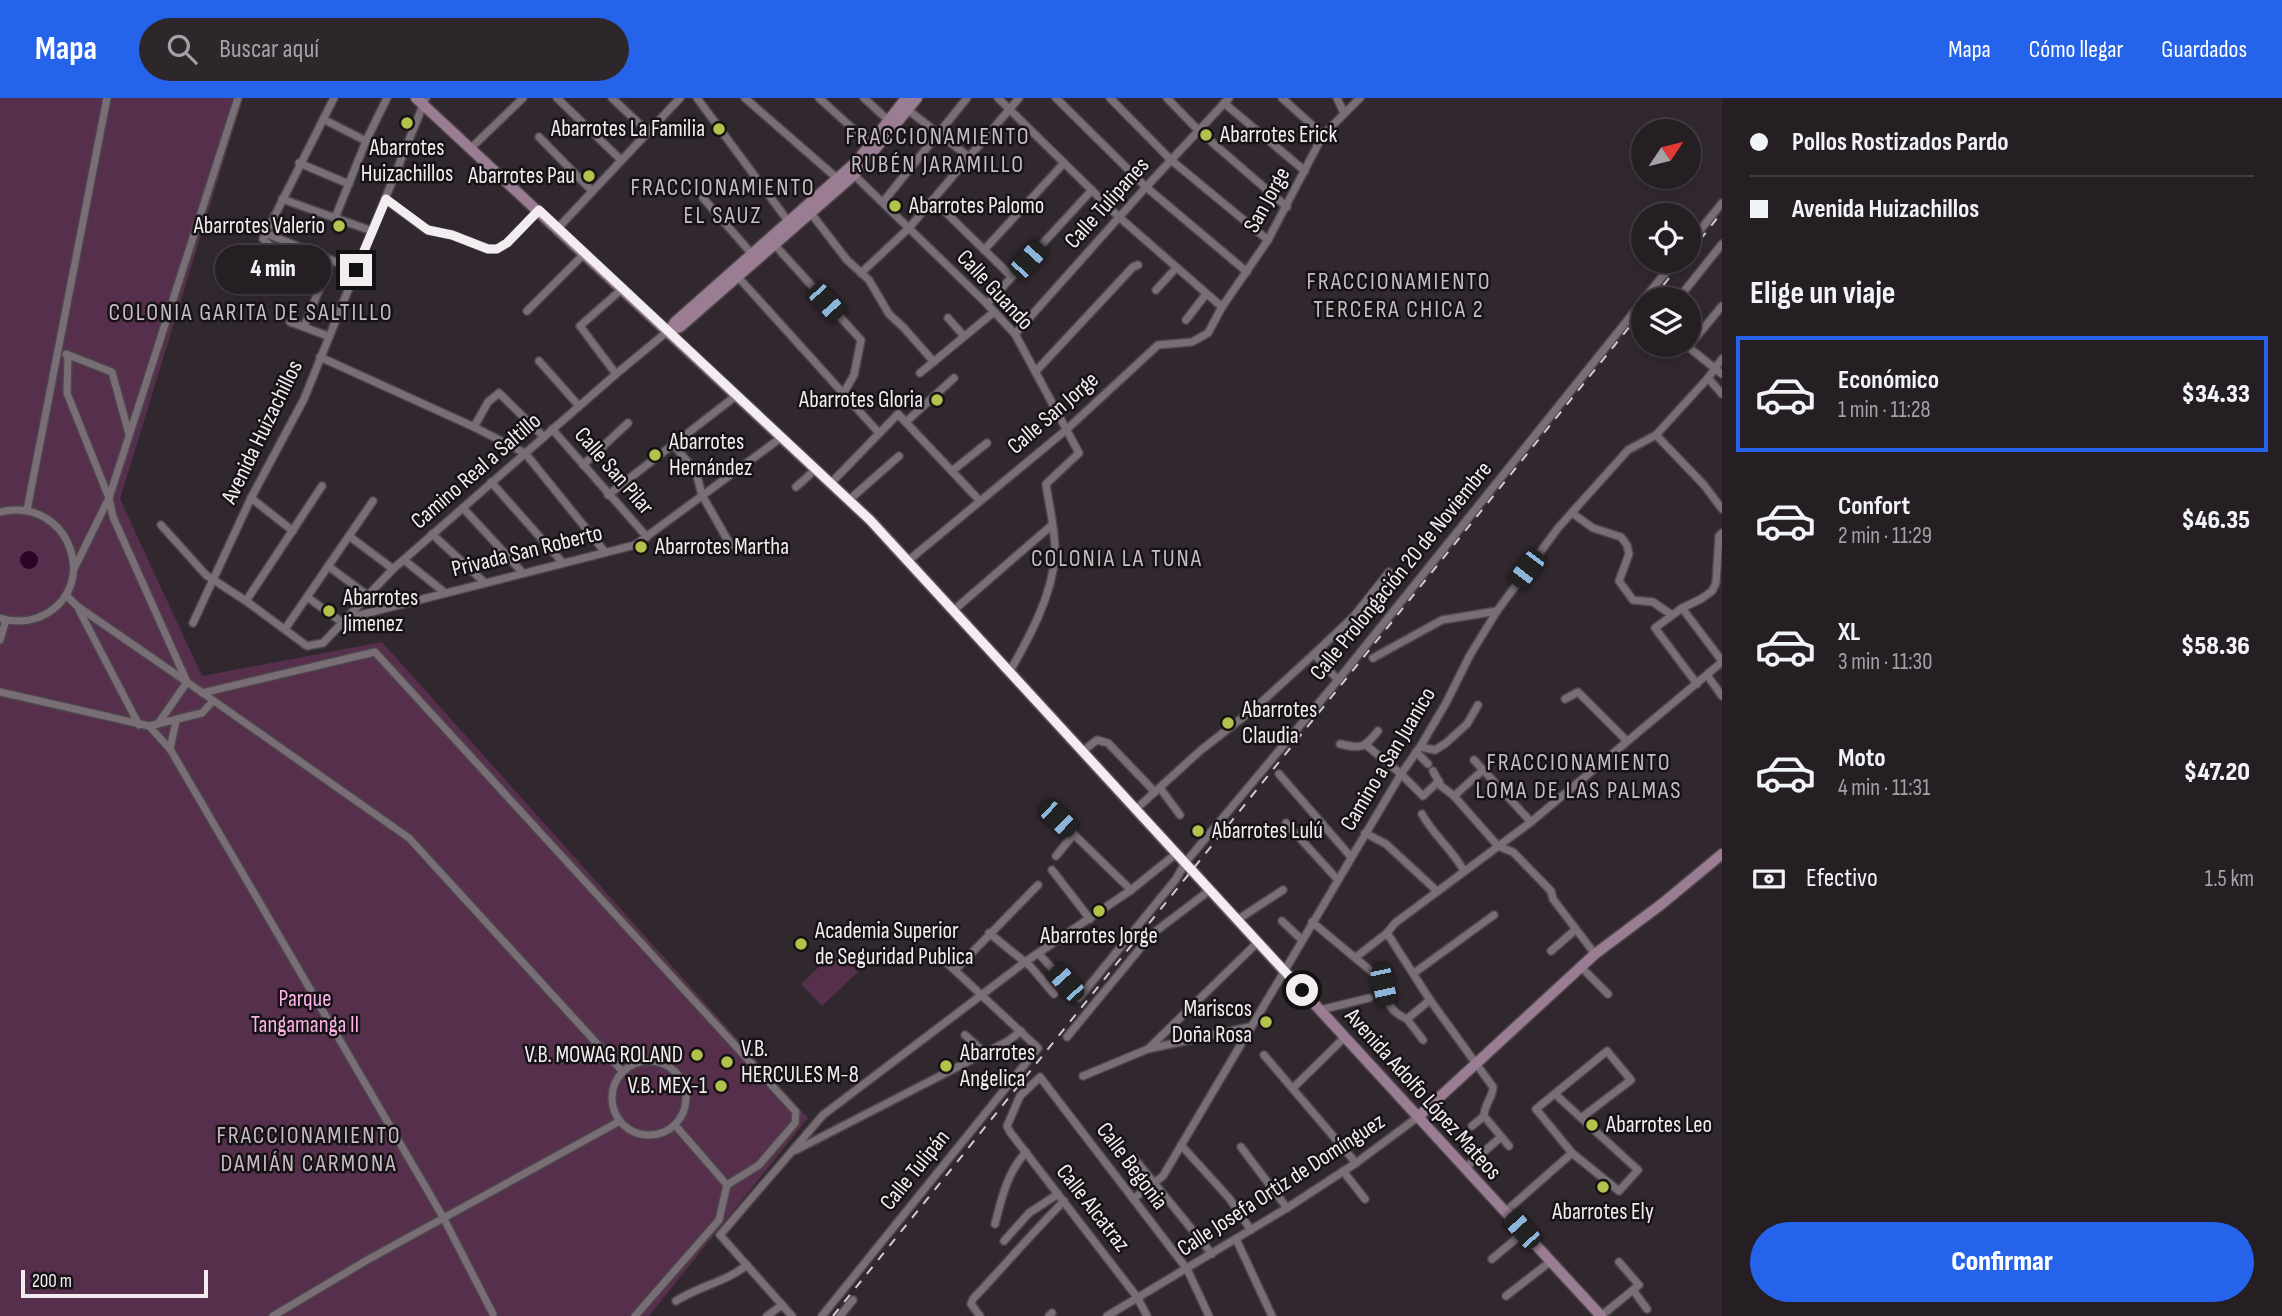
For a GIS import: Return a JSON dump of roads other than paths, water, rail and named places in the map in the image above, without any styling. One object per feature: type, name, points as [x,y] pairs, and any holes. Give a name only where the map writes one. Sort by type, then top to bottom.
[{"type":"street","points":[[27,510],[107,98]]},
{"type":"street","points":[[0,640],[3,619],[32,620],[52,610],[66,594],[74,569],[109,498],[238,98]]},
{"type":"street","points":[[264,236],[334,98]]},
{"type":"street","points":[[335,218],[366,141],[387,98]]},
{"type":"street","points":[[471,148],[523,98]]},
{"type":"street","points":[[557,98],[621,160]]},
{"type":"street","points":[[612,98],[648,132]]},
{"type":"street","points":[[665,98],[673,106]]},
{"type":"street","points":[[558,228],[680,98]]},
{"type":"street","points":[[697,98],[788,221]]},
{"type":"street","points":[[745,98],[838,179]]},
{"type":"street","points":[[819,98],[873,147]]},
{"type":"street","points":[[864,98],[889,121]]},
{"type":"street","name":"Camino Real a Saltillo","points":[[285,629],[307,646],[323,643],[393,569],[491,482],[668,331],[752,254],[810,212],[854,175],[906,98]]},
{"type":"street","name":"Camino Real a Saltillo","points":[[668,331],[680,327],[738,277],[788,221],[873,147],[917,98]]},
{"type":"street","points":[[883,202],[967,98]]},
{"type":"street","points":[[998,98],[1119,217],[1222,307]]},
{"type":"street","points":[[861,273],[909,228],[1019,98]]},
{"type":"street","points":[[1056,98],[1146,187],[1247,272]]},
{"type":"street","points":[[1110,98],[1171,160],[1268,240]]},
{"type":"street","points":[[1167,98],[1199,131],[1287,207]]},
{"type":"street","points":[[1282,98],[1324,135]]},
{"type":"street","points":[[1337,98],[1344,113],[1360,98]]},
{"type":"street","name":"Avenida Adolfo López Mateos","points":[[422,100],[849,500],[909,561],[1601,1316]]},
{"type":"street","name":"Avenida Huizachillos","points":[[192,624],[251,498],[304,398],[386,199],[422,100]]},
{"type":"street","points":[[1226,100],[1305,171]]},
{"type":"street","name":"Calle Tulipanes","points":[[1015,334],[1226,100]]},
{"type":"street","points":[[908,110],[969,157]]},
{"type":"street","name":"San Jorge","points":[[1222,307],[1268,240],[1324,135],[1344,113]]},
{"type":"street","points":[[323,118],[366,141]]},
{"type":"street","points":[[539,137],[592,191]]},
{"type":"street","points":[[299,163],[349,184]]},
{"type":"street","points":[[984,250],[1064,163]]},
{"type":"street","name":"Calle Guando","points":[[854,175],[1015,334],[1036,371],[1079,453],[1046,484],[1052,525]]},
{"type":"street","points":[[987,304],[1092,190]]},
{"type":"street","points":[[703,198],[752,254]]},
{"type":"street","points":[[282,199],[372,231]]},
{"type":"street","points":[[386,199],[428,230],[452,235],[488,249],[497,249],[507,243],[539,210]]},
{"type":"street","points":[[933,200],[1012,277]]},
{"type":"street","points":[[1701,229],[1722,203]]},
{"type":"street","points":[[810,212],[847,260],[878,292],[889,314],[934,362]]},
{"type":"street","points":[[264,236],[351,268]]},
{"type":"street","points":[[264,236],[319,290]]},
{"type":"street","points":[[771,241],[861,340],[854,375],[843,394]]},
{"type":"street","points":[[1688,287],[1722,244]]},
{"type":"street","points":[[527,311],[585,253]]},
{"type":"street","points":[[304,327],[331,260]]},
{"type":"street","points":[[1036,371],[1133,267],[1138,265]]},
{"type":"street","points":[[1157,290],[1176,268]]},
{"type":"street","name":"Calle Prolongación 20 de Noviembre","points":[[1654,287],[1665,273]]},
{"type":"street","points":[[738,277],[879,433]]},
{"type":"street","points":[[616,374],[580,326],[623,288]]},
{"type":"street","points":[[1185,320],[1206,294]]},
{"type":"street","points":[[1701,330],[1722,306]]},
{"type":"street","name":"Calle San Jorge","points":[[909,561],[1066,430],[1158,345],[1192,342],[1208,333],[1222,307]]},
{"type":"street","points":[[920,373],[994,312]]},
{"type":"street","name":"Calle Prolongación 20 de Noviembre","points":[[1185,863],[1338,680],[1631,316]]},
{"type":"street","points":[[948,318],[964,336]]},
{"type":"street","points":[[290,322],[328,336]]},
{"type":"street","points":[[58,351],[112,372],[129,436]]},
{"type":"street","points":[[68,355],[67,393],[109,498],[113,517],[187,682]]},
{"type":"street","points":[[320,356],[525,453],[605,552]]},
{"type":"street","points":[[1701,357],[1722,374]]},
{"type":"street","name":"Camino a San Juanico","points":[[1133,1199],[1163,1176],[1249,1027],[1418,749],[1497,611],[1573,513],[1628,450],[1656,435],[1722,359]]},
{"type":"street","points":[[539,362],[579,406]]},
{"type":"street","points":[[906,422],[954,378]]},
{"type":"street","points":[[1708,378],[1722,394]]},
{"type":"street","points":[[474,427],[488,402],[499,393],[544,436]]},
{"type":"street","points":[[608,495],[737,395]]},
{"type":"street","points":[[831,483],[898,414],[980,501]]},
{"type":"street","points":[[583,466],[628,423]]},
{"type":"street","name":"Calle San Pilar","points":[[552,429],[647,537]]},
{"type":"street","points":[[1656,435],[1704,485],[1722,509]]},
{"type":"street","name":"Privada San Roberto","points":[[345,621],[444,592],[635,545],[782,437]]},
{"type":"street","points":[[672,443],[712,488]]},
{"type":"street","points":[[952,471],[986,443]]},
{"type":"street","points":[[849,500],[899,456]]},
{"type":"street","points":[[796,487],[816,469]]},
{"type":"street","points":[[696,472],[702,495],[731,546]]},
{"type":"street","points":[[491,482],[563,563]]},
{"type":"street","points":[[246,601],[322,486]]},
{"type":"street","points":[[251,498],[292,531]]},
{"type":"street","points":[[161,525],[212,580],[285,629],[373,501]]},
{"type":"street","points":[[463,508],[523,573]]},
{"type":"street","points":[[0,512],[27,510],[40,514],[62,531],[69,542],[74,569]]},
{"type":"street","points":[[1573,513],[1593,528],[1621,537],[1629,554],[1620,577],[1621,584],[1633,600],[1653,602],[1672,615]]},
{"type":"street","points":[[954,610],[1052,525]]},
{"type":"street","points":[[1010,671],[1029,637],[1048,588],[1055,553],[1052,525]]},
{"type":"street","points":[[1697,684],[1655,628],[1712,591],[1716,583],[1719,536],[1722,533]]},
{"type":"street","points":[[432,534],[484,582]]},
{"type":"street","points":[[349,536],[393,569]]},
{"type":"street","points":[[404,560],[444,592]]},
{"type":"street","points":[[328,566],[367,595]]},
{"type":"street","points":[[1136,809],[1314,654],[1354,616],[1389,572]]},
{"type":"street","points":[[66,594],[77,606],[408,838],[623,1072]]},
{"type":"street","points":[[307,597],[345,621]]},
{"type":"street","points":[[77,606],[139,725]]},
{"type":"street","points":[[1356,957],[1387,933],[1395,923],[1531,822],[1722,661],[1682,608]]},
{"type":"street","points":[[1373,658],[1442,620],[1497,611]]},
{"type":"street","points":[[202,693],[375,652],[796,1112],[795,1123],[759,1165],[727,1185],[719,1220],[635,1316]]},
{"type":"street","points":[[1314,654],[1338,680]]},
{"type":"street","points":[[1707,675],[1722,696]]},
{"type":"street","points":[[158,724],[187,682]]},
{"type":"street","points":[[0,692],[149,726],[202,713],[214,701]]},
{"type":"street","points":[[1565,699],[1578,692],[1627,741]]},
{"type":"street","points":[[1418,749],[1435,750],[1446,743],[1467,724],[1478,705]]},
{"type":"street","points":[[170,749],[176,721]]},
{"type":"street","points":[[149,726],[170,749],[443,1217],[493,1314]]},
{"type":"street","points":[[1340,744],[1357,748],[1366,745],[1378,731]]},
{"type":"street","points":[[1083,751],[1097,740],[1108,743],[1180,815]]},
{"type":"street","points":[[1366,745],[1423,796],[1439,782]]},
{"type":"street","points":[[1418,749],[1428,764]]},
{"type":"street","points":[[1474,760],[1531,822]]},
{"type":"street","points":[[1454,796],[1483,770]]},
{"type":"street","points":[[1433,771],[1439,782],[1497,846],[1513,852],[1551,891],[1553,899],[1595,954]]},
{"type":"street","points":[[1279,774],[1351,857]]},
{"type":"street","points":[[1422,814],[1428,826],[1447,845],[1464,871]]},
{"type":"street","points":[[1058,819],[1130,890]]},
{"type":"street","points":[[1286,823],[1338,880]]},
{"type":"street","points":[[1366,833],[1386,844],[1437,891]]},
{"type":"street","points":[[1056,856],[1074,834]]},
{"type":"street","points":[[792,1316],[720,1235],[823,1115],[1025,962],[1090,919],[1177,853]]},
{"type":"street","name":"Calle Josefa Ortiz de Domínguez","points":[[1107,1316],[1287,1208],[1356,1163],[1418,1117],[1595,954],[1722,855]]},
{"type":"street","points":[[1039,954],[1079,998],[1185,863]]},
{"type":"street","points":[[1052,870],[1090,919]]},
{"type":"street","points":[[955,970],[1038,885]]},
{"type":"street","points":[[1068,1037],[1152,934],[1210,890]]},
{"type":"street","points":[[1237,920],[1283,890]]},
{"type":"street","points":[[1414,973],[1494,915]]},
{"type":"street","points":[[1282,921],[1302,940]]},
{"type":"street","points":[[1312,922],[1381,980],[1386,1001],[1391,1009],[1408,1018],[1423,1040]]},
{"type":"street","points":[[1551,951],[1575,929]]},
{"type":"street","points":[[989,933],[1025,962],[1054,994]]},
{"type":"street","points":[[1387,933],[1430,1000],[1477,1063],[1493,1091],[1484,1108],[1484,1116],[1509,1146]]},
{"type":"street","points":[[1148,1049],[1258,942]]},
{"type":"street","points":[[793,1152],[1021,1031],[946,962]]},
{"type":"street","points":[[1581,967],[1608,993]]},
{"type":"street","points":[[1320,1010],[1368,998]]},
{"type":"street","points":[[1408,1018],[1430,1000]]},
{"type":"street","points":[[1083,1076],[1148,1049],[1249,1027]]},
{"type":"street","name":"Calle Tulipán","points":[[822,1316],[1038,1048],[1021,1031]]},
{"type":"street","points":[[965,1035],[984,1052]]},
{"type":"street","points":[[1293,1088],[1345,1037]]},
{"type":"street","points":[[1555,1094],[1581,1118],[1638,1170],[1619,1191],[1572,1153],[1536,1109],[1607,1051],[1631,1080],[1581,1118]]},
{"type":"street","points":[[1264,1055],[1356,1163]]},
{"type":"street","points":[[653,1061],[666,1065],[676,1073],[684,1084],[687,1096],[681,1118],[675,1125],[661,1134],[648,1136],[636,1133],[620,1121],[612,1096],[615,1084],[623,1072],[641,1062],[653,1061]]},
{"type":"street","name":"Calle Alcatraz","points":[[1040,1077],[1020,1096],[1007,1125],[1010,1132],[1137,1297],[1147,1316]]},
{"type":"street","name":"Calle Begonia","points":[[1040,1077],[1187,1269],[1209,1316]]},
{"type":"street","points":[[1472,1126],[1484,1116]]},
{"type":"street","points":[[273,1316],[443,1217],[620,1121]]},
{"type":"street","points":[[675,1125],[727,1185]]},
{"type":"street","points":[[1465,1168],[1501,1137]]},
{"type":"street","points":[[1181,1144],[1229,1198],[1251,1230]]},
{"type":"street","points":[[1241,1147],[1287,1208]]},
{"type":"street","points":[[995,1224],[1004,1187],[1015,1164],[1026,1152]]},
{"type":"street","points":[[1505,1212],[1572,1153]]},
{"type":"street","points":[[1133,1157],[1212,1254]]},
{"type":"street","points":[[1343,1171],[1365,1199]]},
{"type":"street","points":[[1004,1241],[1029,1213],[1058,1194]]},
{"type":"street","points":[[980,1316],[971,1304],[973,1299],[1064,1201]]},
{"type":"street","points":[[1492,1259],[1524,1232]]},
{"type":"street","points":[[1237,1239],[1272,1316]]},
{"type":"street","points":[[1506,1296],[1550,1261]]},
{"type":"street","points":[[1601,1316],[1639,1285],[1619,1262]]},
{"type":"street","points":[[676,1301],[708,1284],[736,1274],[747,1265]]},
{"type":"street","points":[[1633,1290],[1647,1309]]},
{"type":"street","points":[[841,1316],[853,1300]]},
{"type":"street","points":[[766,1316],[782,1305]]},
{"type":"railway","points":[[1701,239],[1722,212]]},
{"type":"railway","points":[[1662,287],[1673,273]]},
{"type":"railway","points":[[833,1316],[1631,325]]},
{"type":"place","name":"Abarrotes Huizachillos","points":[[407,123]]},
{"type":"place","name":"Abarrotes La Familia","points":[[719,129]]},
{"type":"place","name":"Abarrotes Erick","points":[[1206,135]]},
{"type":"place","name":"Abarrotes Pau","points":[[589,176]]},
{"type":"place","name":"Abarrotes Palomo","points":[[895,206]]},
{"type":"place","name":"Abarrotes Valerio","points":[[339,226]]},
{"type":"place","name":"Abarrotes Gloria","points":[[937,400]]},
{"type":"place","name":"Abarrotes Hernández","points":[[655,455]]},
{"type":"place","name":"Abarrotes Martha","points":[[641,547]]},
{"type":"place","name":"Abarrotes Jimenez","points":[[329,611]]},
{"type":"place","name":"Abarrotes Claudia","points":[[1228,723]]},
{"type":"place","name":"Abarrotes Lulú","points":[[1198,831]]},
{"type":"place","name":"Abarrotes Jorge","points":[[1099,911]]},
{"type":"place","name":"Academia Superior de Seguridad Publica","points":[[801,944]]},
{"type":"place","name":"Mariscos Doña Rosa","points":[[1266,1022]]},
{"type":"place","name":"V.B. MOWAG ROLAND","points":[[697,1055]]},
{"type":"place","name":"V.B. HERCULES M-8","points":[[727,1062]]},
{"type":"place","name":"Abarrotes Angelica","points":[[946,1066]]},
{"type":"place","name":"V.B. MEX-1","points":[[721,1086]]},
{"type":"place","name":"Abarrotes Leo","points":[[1592,1125]]},
{"type":"place","name":"Abarrotes Ely","points":[[1603,1187]]},
{"type":"district","name":"FRACCIONAMIENTO RUBÉN JARAMILLO","points":[[938,150]]},
{"type":"district","name":"FRACCIONAMIENTO EL SAUZ","points":[[723,201]]},
{"type":"district","name":"FRACCIONAMIENTO TERCERA CHICA 2","points":[[1399,295]]},
{"type":"district","name":"COLONIA GARITA DE SALTILLO","points":[[251,312]]},
{"type":"district","name":"COLONIA LA TUNA","points":[[1117,558]]},
{"type":"district","name":"FRACCIONAMIENTO LOMA DE LAS PALMAS","points":[[1579,776]]},
{"type":"district","name":"FRACCIONAMIENTO DAMIÁN CARMONA","points":[[309,1149]]},
{"type":"park label","name":"Parque Tangamanga II","points":[[305,1012]]}]
